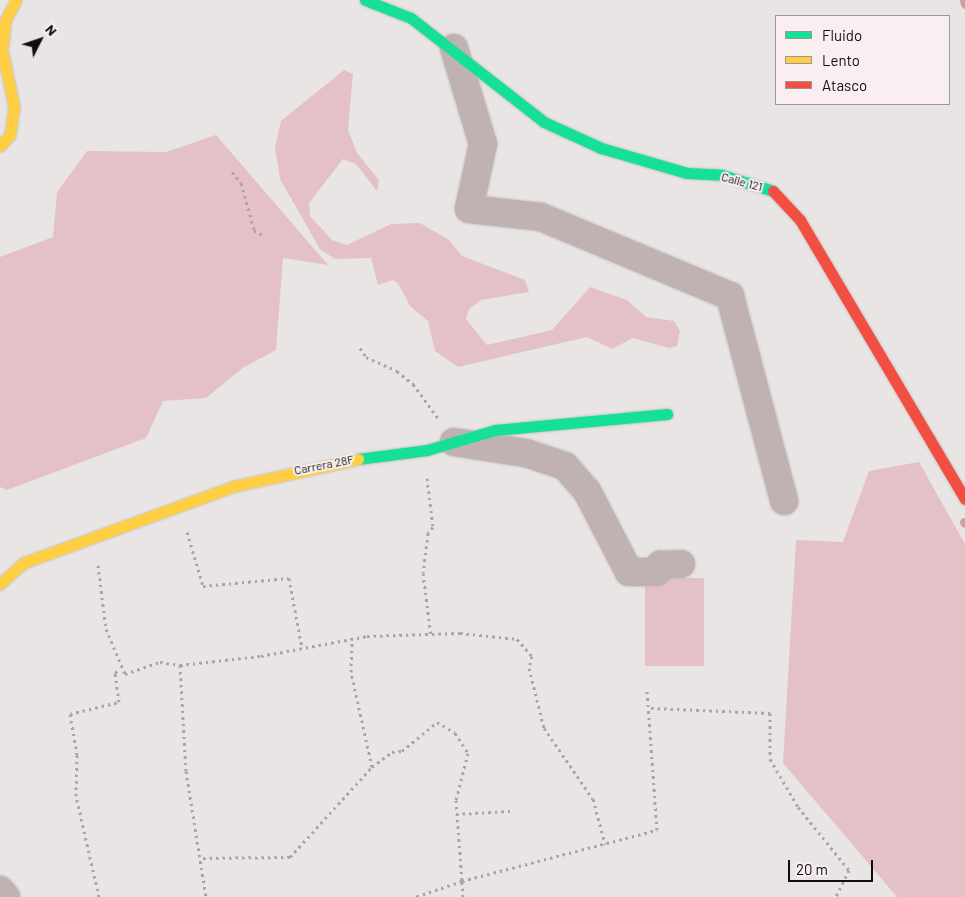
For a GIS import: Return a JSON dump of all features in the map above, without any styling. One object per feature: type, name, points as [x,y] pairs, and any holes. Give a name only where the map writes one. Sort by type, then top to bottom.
[{"type":"street","points":[[0,146],[10,135],[14,107],[2,50],[6,19],[16,0]]},
{"type":"street","name":"Calle 121","points":[[365,0],[411,18],[454,48],[544,122],[601,148],[686,173],[722,175],[775,191],[800,220],[965,499]]},
{"type":"street","points":[[454,48],[484,144],[469,208],[542,217],[730,296],[784,501]]},
{"type":"street","name":"Carrera 28F","points":[[0,584],[23,563],[157,517],[235,486],[281,474],[422,451],[495,430],[667,414]]},
{"type":"street","points":[[454,442],[526,453],[565,466],[587,491],[629,572],[657,572],[660,565],[681,564]]},
{"type":"street","points":[[0,890],[6,897]]},
{"type":"path","points":[[232,172],[242,184],[254,230],[264,236]]},
{"type":"path","points":[[360,348],[366,357],[396,371],[413,384],[454,442]]},
{"type":"path","points":[[422,451],[433,526],[428,533],[423,573],[431,636]]},
{"type":"path","points":[[157,517],[164,523],[185,523],[203,586],[289,578],[302,648]]},
{"type":"path","points":[[90,541],[102,578],[106,629],[119,669],[125,674],[160,662],[180,665],[352,639],[460,634],[518,640],[526,645],[532,656],[529,668],[544,728],[593,799],[605,844]]},
{"type":"path","points":[[352,639],[351,672],[372,767]]},
{"type":"path","points":[[180,665],[195,843],[203,858],[206,897]]},
{"type":"path","points":[[99,897],[88,834],[77,804],[77,755],[70,714],[119,702],[115,673],[119,669]]},
{"type":"path","points":[[415,897],[462,881],[657,830],[651,708],[647,691]]},
{"type":"path","points":[[651,708],[770,713],[770,759],[798,807],[849,870],[836,897]]},
{"type":"path","points":[[203,858],[290,857],[372,767],[392,752],[402,751],[430,724],[447,725],[468,754],[456,814],[463,897]]},
{"type":"path","points":[[456,814],[510,811]]},
{"type":"shaded area","points":[[344,70],[353,74],[348,130],[357,153],[379,180],[377,191],[356,164],[343,159],[309,203],[310,216],[332,240],[347,245],[391,224],[420,223],[449,240],[462,256],[525,280],[529,292],[481,300],[469,309],[466,319],[487,345],[552,330],[590,287],[627,300],[646,317],[674,321],[680,331],[677,346],[669,348],[633,338],[612,349],[587,337],[458,367],[435,351],[428,321],[410,306],[398,283],[393,280],[378,285],[371,258],[335,259],[320,249],[280,179],[275,147],[281,121]]},
{"type":"shaded area","points":[[216,135],[328,265],[283,258],[276,350],[244,367],[206,398],[163,401],[146,438],[7,490],[0,487],[0,257],[53,237],[57,192],[87,151],[166,152]]},
{"type":"shaded area","points":[[919,462],[965,544],[965,897],[897,897],[783,763],[796,540],[843,542],[869,471]]},
{"type":"shaded area","points":[[645,578],[704,578],[704,666],[645,666]]},
{"type":"waterway","points":[[964,0],[965,4]]},
{"type":"traffic: fast","points":[[365,0],[411,18],[544,122],[601,148],[687,173],[722,175],[773,191]]},
{"type":"traffic: fast","points":[[358,459],[427,450],[495,430],[667,414]]},
{"type":"traffic: slow","points":[[0,146],[10,135],[14,107],[2,50],[6,19],[16,0]]},
{"type":"traffic: slow","points":[[0,584],[23,563],[235,486],[358,459]]},
{"type":"traffic: jam","points":[[773,191],[800,220],[965,499]]}]
